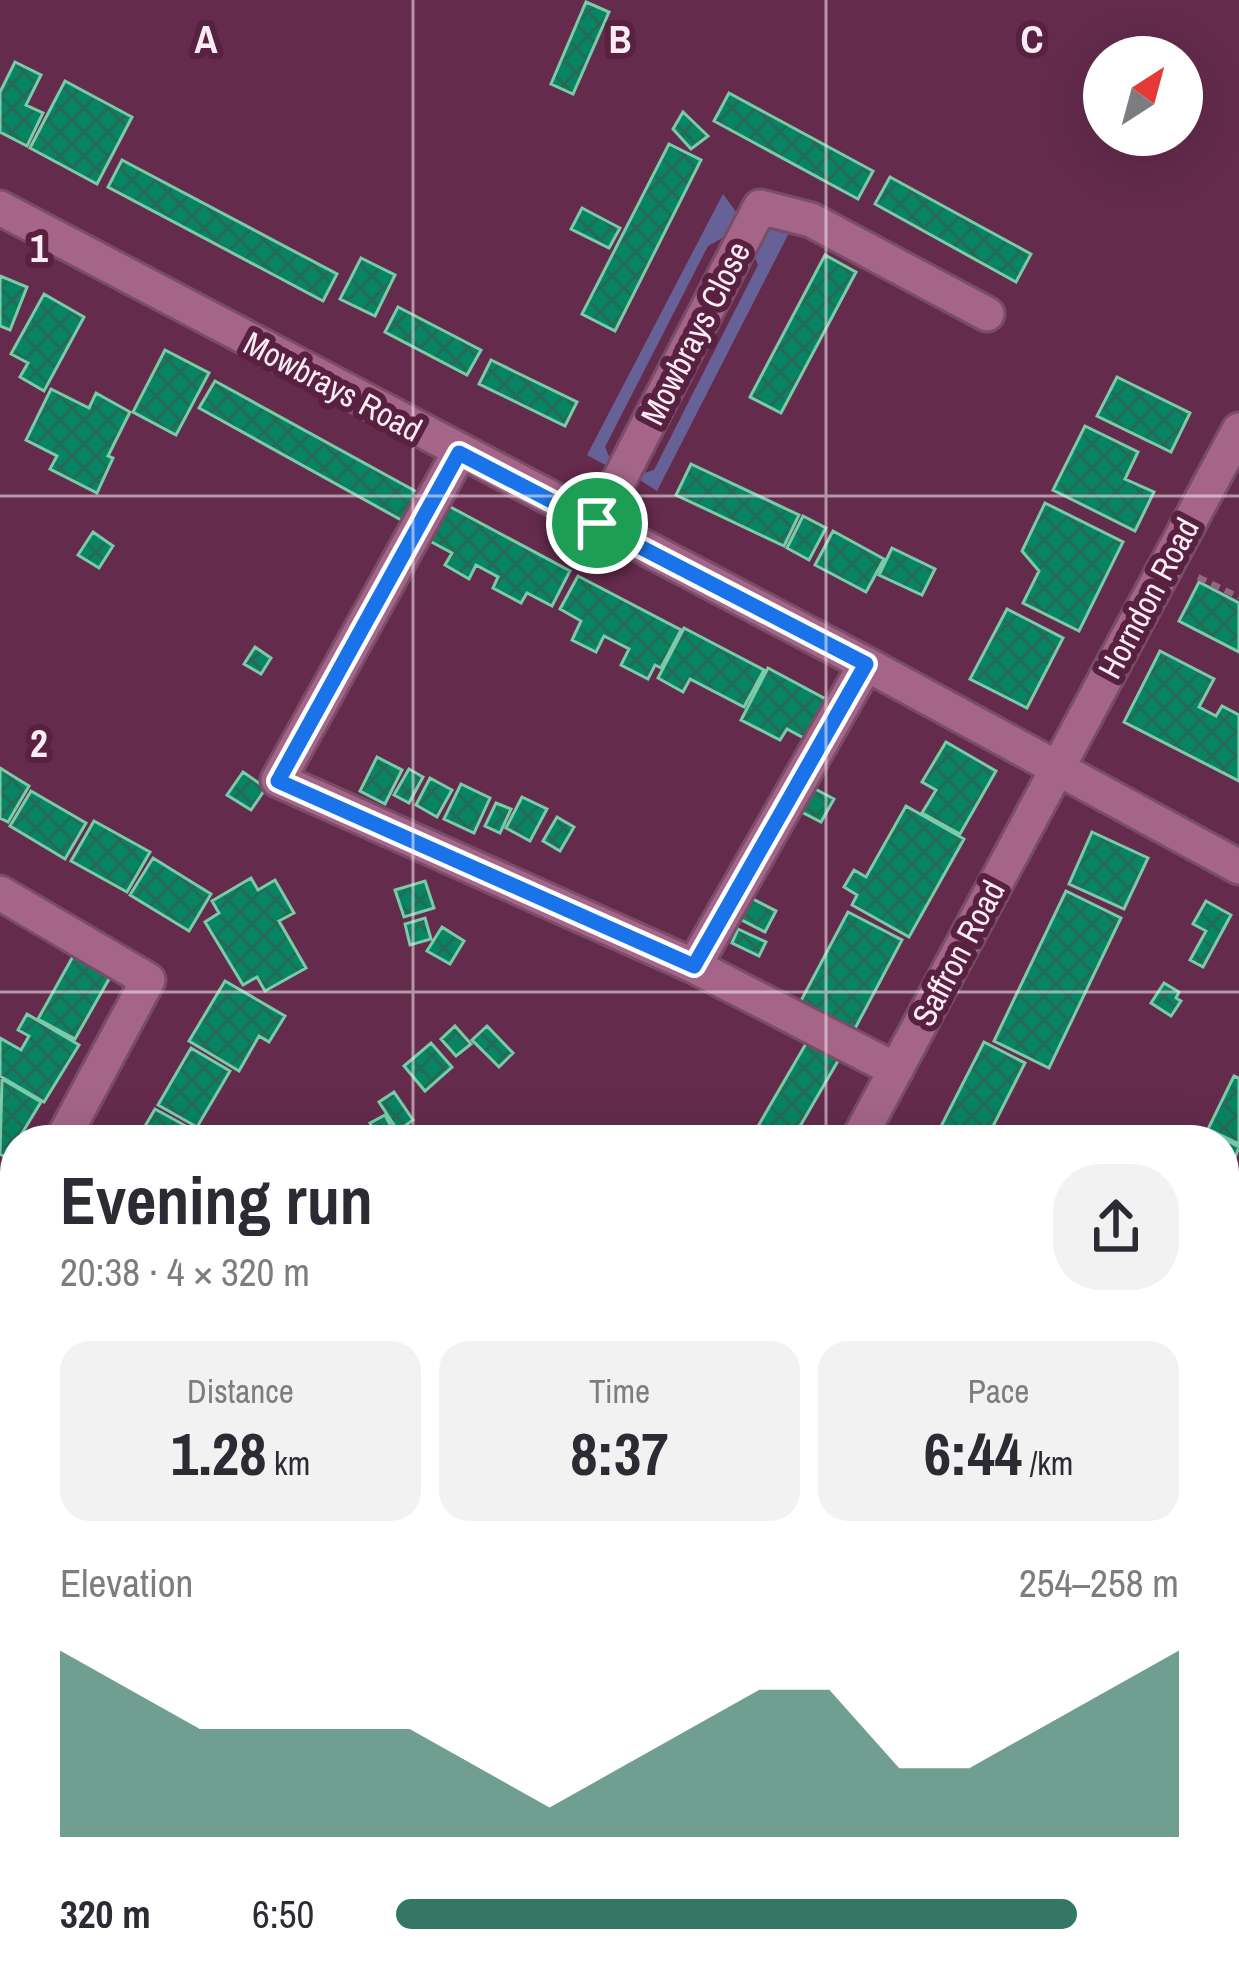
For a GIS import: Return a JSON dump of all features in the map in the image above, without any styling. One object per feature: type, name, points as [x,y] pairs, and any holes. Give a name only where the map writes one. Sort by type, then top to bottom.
[{"type":"street","name":"Mowbrays Close","points":[[597,523],[760,206],[811,220],[987,314]]},
{"type":"street","name":"Mowbrays Road","points":[[0,208],[1058,766],[1239,867]]},
{"type":"street","name":"Horndon Road","points":[[1058,766],[1239,430]]},
{"type":"street","points":[[459,453],[278,781],[694,966],[896,1070]]},
{"type":"street","points":[[694,966],[866,664]]},
{"type":"street","name":"Saffron Road","points":[[866,1125],[1058,766]]},
{"type":"street","points":[[0,893],[148,980],[70,1125]]},
{"type":"path","points":[[1168,562],[1239,597]]},
{"type":"shaded area","points":[[723,194],[739,216],[733,232],[708,246],[605,447],[612,463],[609,467],[587,455]]},
{"type":"shaded area","points":[[781,224],[791,229],[657,491],[634,476],[654,470],[758,265],[750,247],[764,228]]},
{"type":"building","points":[[586,2],[609,12],[573,94],[551,84]]},
{"type":"building","points":[[15,62],[41,75],[26,105],[43,113],[27,146],[0,132],[0,92]]},
{"type":"building","points":[[65,81],[132,117],[97,184],[30,148]]},
{"type":"building","points":[[729,93],[873,171],[858,199],[714,121]]},
{"type":"building","points":[[683,112],[708,136],[691,149],[673,129]]},
{"type":"building","points":[[669,144],[701,160],[615,331],[582,314]]},
{"type":"building","points":[[122,160],[337,274],[323,301],[108,187]]},
{"type":"building","points":[[890,177],[1031,254],[1016,282],[875,204]]},
{"type":"building","points":[[582,208],[620,228],[609,248],[571,229]]},
{"type":"building","points":[[825,255],[856,272],[781,413],[750,397]]},
{"type":"building","points":[[361,258],[395,275],[375,316],[340,299]]},
{"type":"building","points":[[0,276],[27,287],[10,330],[0,326]]},
{"type":"building","points":[[44,294],[84,317],[44,391],[20,377],[28,363],[11,354]]},
{"type":"building","points":[[398,307],[481,350],[467,375],[385,332]]},
{"type":"building","points":[[165,350],[209,373],[176,435],[133,412]]},
{"type":"building","points":[[491,360],[577,402],[565,426],[479,384]]},
{"type":"building","points":[[1117,377],[1190,413],[1171,452],[1097,416]]},
{"type":"building","points":[[215,381],[428,498],[412,526],[199,408]]},
{"type":"building","points":[[51,389],[89,408],[96,393],[130,412],[108,456],[113,458],[97,493],[50,469],[57,456],[26,440]]},
{"type":"building","points":[[1085,426],[1138,452],[1125,479],[1154,492],[1135,531],[1053,490]]},
{"type":"building","points":[[691,464],[799,515],[784,546],[676,495]]},
{"type":"building","points":[[443,503],[570,571],[552,606],[527,593],[521,603],[493,588],[498,577],[476,565],[469,579],[445,565],[452,553],[424,538]]},
{"type":"building","points":[[1045,503],[1123,542],[1079,631],[1023,603],[1039,571],[1022,551]]},
{"type":"building","points":[[803,516],[826,528],[809,560],[787,548]]},
{"type":"building","points":[[833,531],[884,559],[866,592],[815,565]]},
{"type":"building","points":[[93,532],[113,546],[99,568],[78,555]]},
{"type":"building","points":[[892,548],[935,569],[922,595],[879,575]]},
{"type":"building","points":[[578,576],[681,630],[661,668],[655,665],[648,679],[621,665],[629,649],[604,636],[596,652],[572,640],[581,621],[560,609]]},
{"type":"building","points":[[1199,582],[1239,603],[1239,652],[1179,621]]},
{"type":"building","points":[[1007,609],[1063,638],[1027,708],[970,679]]},
{"type":"building","points":[[684,628],[764,670],[744,707],[690,679],[683,692],[658,678]]},
{"type":"building","points":[[255,647],[271,658],[261,674],[244,664]]},
{"type":"building","points":[[1160,651],[1214,679],[1199,707],[1216,716],[1222,706],[1239,715],[1239,781],[1124,722]]},
{"type":"building","points":[[768,668],[833,703],[813,743],[787,729],[780,740],[741,720]]},
{"type":"building","points":[[946,742],[996,771],[960,834],[922,813],[936,790],[922,782]]},
{"type":"building","points":[[377,757],[402,770],[385,804],[360,791]]},
{"type":"building","points":[[0,768],[29,786],[8,822],[0,818]]},
{"type":"building","points":[[409,769],[423,777],[409,803],[394,795]]},
{"type":"building","points":[[243,772],[266,788],[251,810],[227,795]]},
{"type":"building","points":[[430,778],[452,790],[437,817],[416,805]]},
{"type":"building","points":[[804,783],[834,799],[821,822],[792,807]]},
{"type":"building","points":[[461,784],[490,798],[474,833],[444,819]]},
{"type":"building","points":[[31,791],[86,823],[65,859],[10,826]]},
{"type":"building","points":[[522,797],[547,809],[530,841],[506,828]]},
{"type":"building","points":[[496,803],[511,809],[500,833],[485,826]]},
{"type":"building","points":[[906,806],[964,839],[909,937],[852,905],[857,895],[844,887],[854,870],[866,877]]},
{"type":"building","points":[[557,817],[574,827],[560,851],[543,841]]},
{"type":"building","points":[[94,821],[150,852],[127,892],[71,861]]},
{"type":"building","points":[[1092,832],[1148,858],[1124,909],[1069,884]]},
{"type":"building","points":[[153,858],[211,894],[189,931],[130,895]]},
{"type":"building","points":[[251,878],[258,890],[275,880],[294,913],[279,921],[306,968],[265,991],[257,977],[243,985],[205,922],[219,913],[212,901]]},
{"type":"building","points":[[425,881],[434,908],[404,917],[395,890]]},
{"type":"building","points":[[1066,891],[1121,918],[1049,1068],[994,1041]]},
{"type":"building","points":[[747,896],[776,911],[765,932],[736,917]]},
{"type":"building","points":[[1206,901],[1231,915],[1203,967],[1190,960],[1206,931],[1193,924]]},
{"type":"building","points":[[848,912],[902,940],[850,1038],[796,1010]]},
{"type":"building","points":[[425,918],[431,939],[410,945],[405,924]]},
{"type":"building","points":[[442,927],[464,941],[450,964],[427,951]]},
{"type":"building","points":[[738,929],[766,942],[759,956],[732,943]]},
{"type":"building","points":[[76,951],[113,972],[75,1039],[38,1019]]},
{"type":"building","points":[[225,981],[285,1016],[269,1042],[259,1036],[239,1071],[189,1041]]},
{"type":"building","points":[[1164,983],[1179,992],[1176,998],[1181,1001],[1171,1016],[1151,1003]]},
{"type":"building","points":[[27,1014],[79,1045],[44,1102],[0,1076],[0,1038],[21,1050],[29,1036],[18,1030]]},
{"type":"building","points":[[455,1026],[471,1044],[456,1056],[441,1039]]},
{"type":"building","points":[[487,1026],[513,1053],[499,1067],[472,1040]]},
{"type":"building","points":[[811,1035],[842,1054],[801,1125],[759,1125]]},
{"type":"building","points":[[984,1042],[1025,1063],[994,1125],[942,1125]]},
{"type":"building","points":[[431,1043],[452,1067],[425,1091],[404,1066]]},
{"type":"building","points":[[191,1048],[230,1071],[198,1125],[158,1105]]},
{"type":"building","points":[[1234,1076],[1239,1078],[1239,1125],[1210,1125]]},
{"type":"building","points":[[2,1079],[41,1102],[27,1125],[1,1125]]},
{"type":"building","points":[[394,1092],[413,1120],[394,1125],[379,1102]]},
{"type":"building","points":[[155,1109],[184,1125],[146,1125]]},
{"type":"building","points":[[385,1115],[390,1125],[371,1125]]},
{"type":"route","points":[[459,453],[597,523],[866,664],[694,966],[278,781],[459,453]]}]
